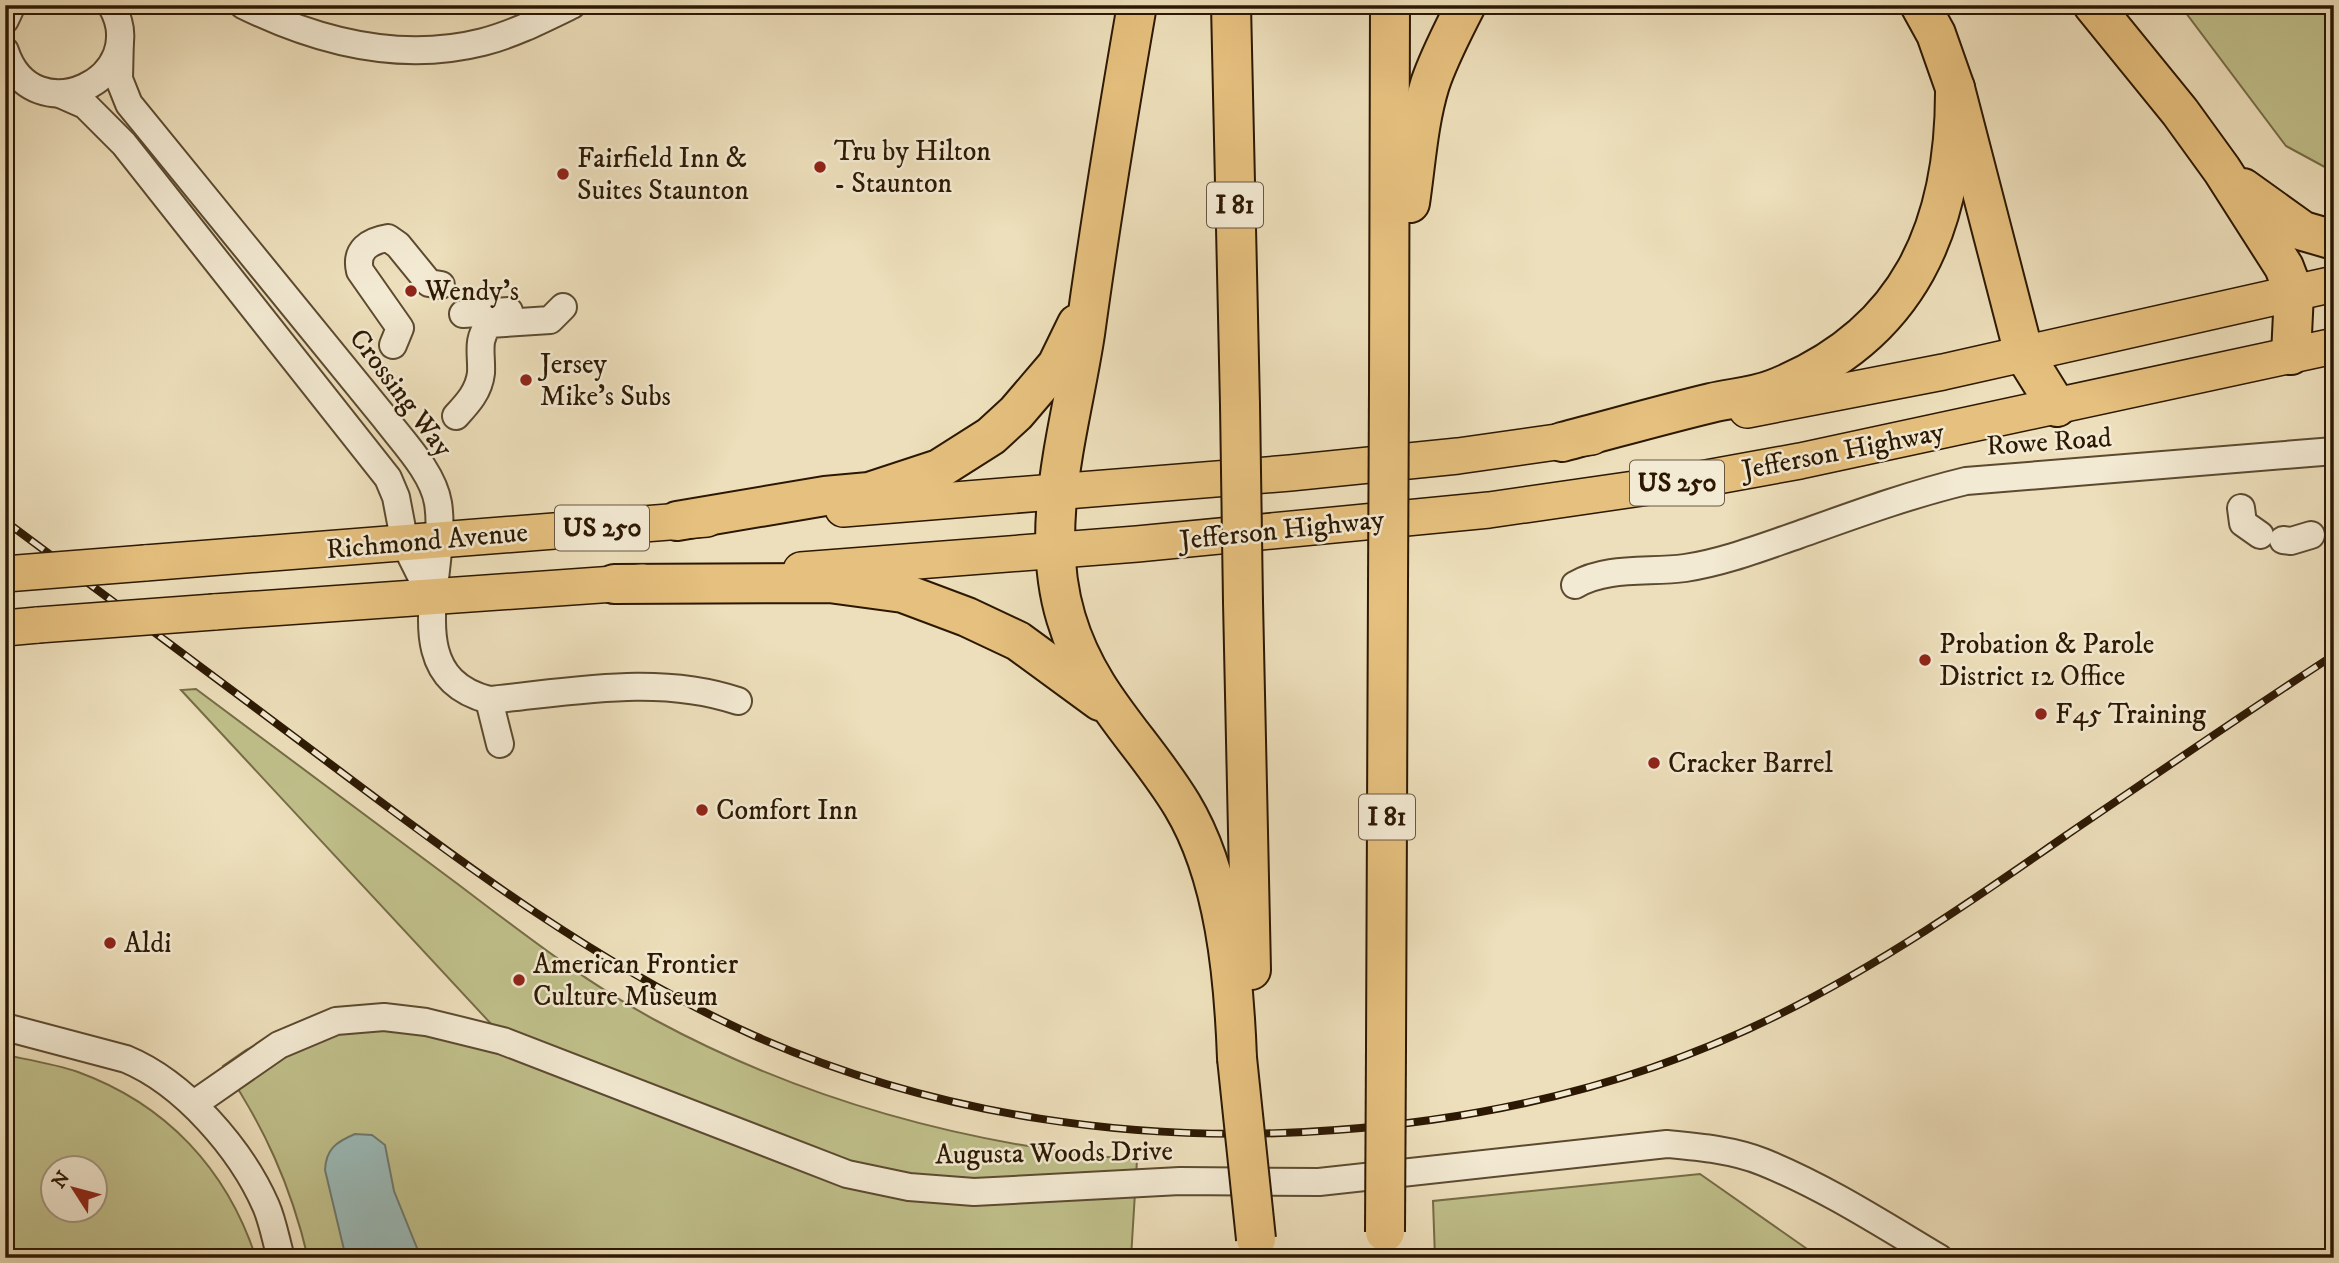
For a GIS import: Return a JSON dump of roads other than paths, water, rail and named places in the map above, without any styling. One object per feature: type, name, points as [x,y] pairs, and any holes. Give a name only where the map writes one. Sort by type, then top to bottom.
[{"type":"highway","points":[[1137,5],[1091,279],[1059,493],[1054,551],[1062,605],[1070,633],[1110,709],[1150,757],[1184,808],[1202,849],[1226,934],[1245,1057]]},
{"type":"highway","name":"I 81","points":[[1231,5],[1243,601],[1245,1057],[1257,1249]]},
{"type":"highway","name":"I 81","points":[[1385,1245],[1390,5]]},
{"type":"highway","points":[[1389,332],[1418,133],[1430,85],[1446,44],[1466,5]]},
{"type":"highway","points":[[1920,5],[1936,34],[1955,88],[2024,354],[2057,407]]},
{"type":"highway","points":[[2093,5],[2222,170],[2284,267],[2294,293],[2291,355]]},
{"type":"highway","points":[[1562,442],[1772,390],[1816,368],[1871,327],[1914,275],[1930,245],[1944,206],[1955,134],[1955,88]]},
{"type":"highway","points":[[2222,170],[2261,203],[2303,231],[2334,240]]},
{"type":"highway","points":[[677,522],[825,496],[869,492],[916,478],[967,453],[1016,413],[1056,365],[1073,337],[1091,279]]},
{"type":"highway","points":[[614,584],[829,583],[903,593],[967,617],[1018,641],[1110,709]]},
{"type":"main road","name":"Jefferson Highway","points":[[1059,493],[1368,465],[1562,442],[1825,396],[2334,284]]},
{"type":"main road","name":"Jefferson Highway","points":[[1054,551],[1502,508],[1800,461],[2334,346]]},
{"type":"main road","name":"Richmond Avenue","points":[[5,574],[1059,493]]},
{"type":"main road","name":"Richmond Avenue","points":[[21,627],[1054,551]]},
{"type":"street","points":[[5,20],[12,5]]},
{"type":"street","name":"Crossing Way","points":[[111,5],[120,36],[119,79],[129,104],[244,242],[423,469],[438,501],[439,541],[432,598]]},
{"type":"street","points":[[243,5],[282,24],[318,36],[361,46],[413,50],[482,43],[518,31],[572,5]]},
{"type":"street","points":[[60,94],[86,89],[106,73],[118,49],[120,36]]},
{"type":"street","points":[[5,51],[15,71],[24,81],[85,105],[103,122],[388,478],[397,496],[405,544],[432,598],[434,644],[442,670],[462,691],[489,700],[653,686],[693,690],[738,701]]},
{"type":"street","points":[[167,200],[189,205],[227,241],[244,242]]},
{"type":"street","points":[[393,345],[400,328],[396,317],[360,271],[357,260],[363,248],[373,240],[388,238],[398,245],[429,283],[442,285]]},
{"type":"street","points":[[218,265],[230,263],[248,272],[306,348],[345,369]]},
{"type":"street","points":[[456,416],[473,398],[481,374],[480,336],[489,324],[550,320],[563,307],[463,314]]},
{"type":"street","name":"Rowe Road","points":[[1575,585],[1588,577],[1607,573],[1684,568],[1730,559],[1916,493],[1983,478],[2334,451]]},
{"type":"street","points":[[2241,508],[2243,523],[2271,537],[2311,535]]},
{"type":"street","points":[[489,700],[500,744]]},
{"type":"street","name":"Augusta Woods Drive","points":[[194,1104],[279,1045],[336,1021],[384,1017],[426,1022],[503,1041],[847,1174],[909,1187],[974,1192],[1180,1181],[1319,1182],[1667,1144],[1713,1149],[1762,1161],[1841,1199],[1939,1258]]},
{"type":"street","points":[[5,1027],[134,1062],[194,1104],[253,1183],[266,1206],[281,1258]]},
{"type":"water","points":[[355,1134],[372,1135],[385,1145],[394,1191],[421,1258],[346,1258],[325,1170],[327,1157],[333,1147]]},
{"type":"railway","points":[[5,521],[485,878],[589,947],[698,1009],[824,1064],[895,1087],[1040,1119],[1188,1133],[1262,1134],[1336,1130],[1451,1117],[1564,1094],[1674,1060],[1728,1038],[1818,994],[1928,929],[2334,655]]},
{"type":"place","name":"Tru by Hilton - Staunton","points":[[820,167]]},
{"type":"place","name":"Fairfield Inn & Suites Staunton","points":[[563,174]]},
{"type":"place","name":"Wendy's","points":[[411,291]]},
{"type":"place","name":"Jersey Mike's Subs","points":[[526,380]]},
{"type":"place","name":"Probation & Parole District 12 Office","points":[[1925,660]]},
{"type":"place","name":"F45 Training","points":[[2041,714]]},
{"type":"place","name":"Cracker Barrel","points":[[1654,763]]},
{"type":"place","name":"Comfort Inn","points":[[702,810]]},
{"type":"place","name":"Aldi","points":[[110,943]]},
{"type":"place","name":"American Frontier Culture Museum","points":[[519,980]]}]
